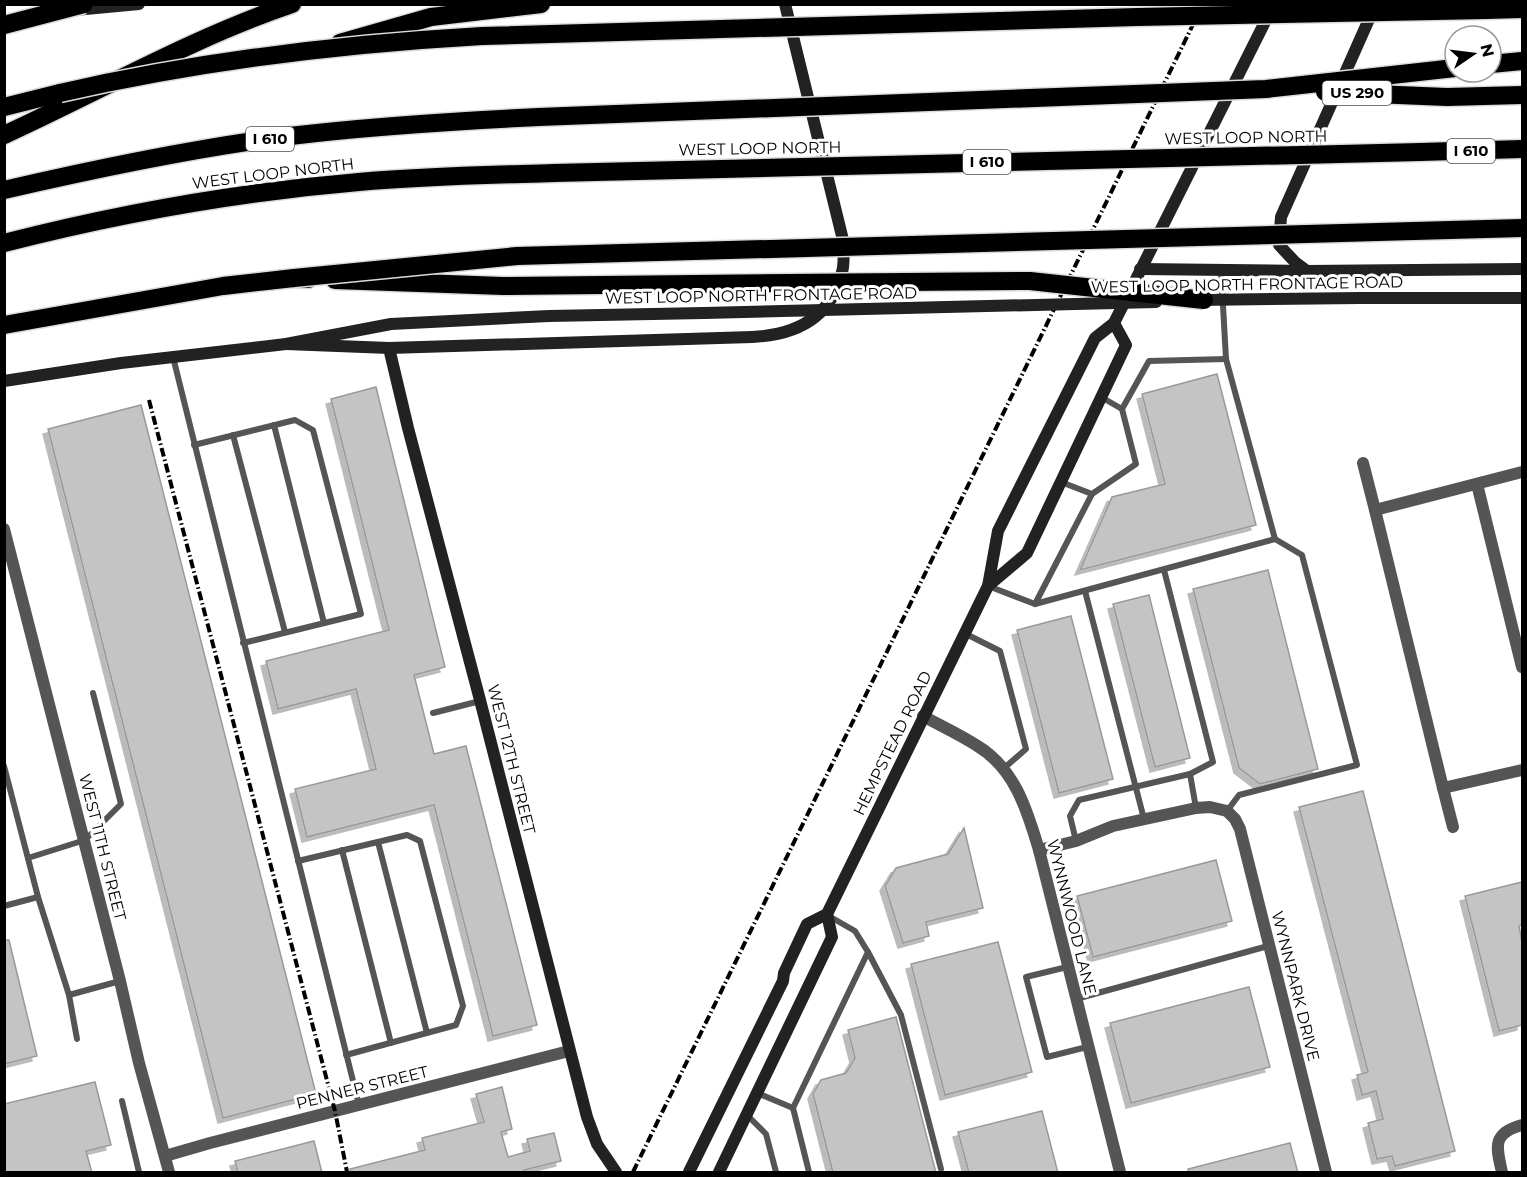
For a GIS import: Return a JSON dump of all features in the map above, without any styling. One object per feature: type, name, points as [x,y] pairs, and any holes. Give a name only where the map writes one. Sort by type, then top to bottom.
[{"type":"highway","points":[[4,25],[84,4]]},
{"type":"highway","points":[[4,135],[189,46],[292,4]]},
{"type":"highway","points":[[319,49],[431,17],[541,4]]},
{"type":"highway","points":[[4,106],[125,78],[261,56],[400,40],[1161,17],[1522,9]]},
{"type":"highway","points":[[1503,63],[1522,61]]},
{"type":"highway","name":"WEST LOOP NORTH","points":[[4,190],[178,153],[289,136],[422,122],[1266,89],[1443,69]]},
{"type":"highway","name":"US 290","points":[[1266,89],[1447,97],[1522,95]]},
{"type":"highway","name":"WEST LOOP NORTH","points":[[4,243],[163,208],[286,189],[452,176],[1522,149]]},
{"type":"highway","points":[[4,325],[224,286],[517,256],[1522,228]]},
{"type":"highway","points":[[294,278],[503,286],[1030,280],[1204,300]]},
{"type":"main road","points":[[4,16],[140,4]]},
{"type":"main road","points":[[286,345],[389,348],[775,336],[794,330],[822,311],[832,299],[843,271],[843,240],[785,4]]},
{"type":"main road","name":"HEMPSTEAD ROAD","points":[[689,1173],[783,981],[784,973],[807,924],[827,914],[988,586],[998,531],[1095,338],[1114,323],[1274,4]]},
{"type":"main road","points":[[1307,271],[1279,245],[1281,217],[1376,4]]},
{"type":"main road","points":[[1140,269],[1307,271],[1522,269]]},
{"type":"main road","name":"WEST LOOP NORTH FRONTAGE ROAD","points":[[4,381],[173,357],[286,345],[391,324],[549,316],[1204,300],[1387,297],[1522,298]]},
{"type":"main road","name":"HEMPSTEAD ROAD","points":[[988,586],[1027,553],[1126,345],[1114,323]]},
{"type":"main road","name":"WEST 12TH STREET","points":[[389,348],[587,1117],[597,1144],[616,1173]]},
{"type":"main road","points":[[719,1173],[832,937],[827,914]]},
{"type":"street","points":[[1363,463],[1453,826]]},
{"type":"street","points":[[1375,510],[1522,472]]},
{"type":"street","points":[[1477,484],[1522,667]]},
{"type":"street","name":"WEST 11TH STREET","points":[[4,529],[169,1173]]},
{"type":"street","name":"WYNNWOOD LANE","points":[[923,716],[978,746],[1003,769],[1026,807],[1039,850],[1120,1173]]},
{"type":"street","points":[[1443,788],[1522,770]]},
{"type":"street","points":[[1039,850],[1076,841],[1113,826],[1196,807],[1227,811]]},
{"type":"street","name":"WYNNPARK DRIVE","points":[[1227,811],[1235,819],[1240,829],[1326,1173]]},
{"type":"street","name":"PENNER STREET","points":[[165,1156],[569,1051]]},
{"type":"street","points":[[1502,1173],[1497,1143],[1509,1129],[1522,1125]]},
{"type":"lane","points":[[1221,270],[1226,359],[1275,539],[1302,555],[1357,765],[1239,795],[1227,811]]},
{"type":"lane","points":[[173,357],[359,1105]]},
{"type":"lane","points":[[1035,604],[1092,494],[1136,465],[1122,409],[1149,361],[1226,359]]},
{"type":"lane","points":[[1101,397],[1122,409]]},
{"type":"lane","points":[[194,445],[295,420],[313,430],[361,614],[243,643]]},
{"type":"lane","points":[[274,425],[324,623]]},
{"type":"lane","points":[[233,435],[285,633]]},
{"type":"lane","points":[[1061,482],[1092,494]]},
{"type":"lane","points":[[988,586],[1035,604],[1275,539]]},
{"type":"lane","points":[[1076,841],[1071,816],[1079,800],[1190,774],[1213,762],[1164,570]]},
{"type":"lane","points":[[1085,591],[1144,819]]},
{"type":"lane","points":[[964,633],[1000,651],[1026,749],[1003,769]]},
{"type":"lane","points":[[28,858],[85,840],[121,804],[93,693]]},
{"type":"lane","points":[[433,713],[480,700]]},
{"type":"lane","points":[[4,766],[38,897],[69,995],[77,1039]]},
{"type":"lane","points":[[1190,774],[1196,807]]},
{"type":"lane","points":[[298,861],[407,835],[420,841],[463,1006],[456,1025],[346,1054]]},
{"type":"lane","points":[[378,842],[427,1033]]},
{"type":"lane","points":[[342,850],[391,1042]]},
{"type":"lane","points":[[4,906],[38,897]]},
{"type":"lane","points":[[827,914],[855,931],[901,1015],[940,1169]]},
{"type":"lane","points":[[1075,999],[1269,946]]},
{"type":"lane","points":[[809,1173],[793,1108],[868,952]]},
{"type":"lane","points":[[1067,967],[1026,977],[1047,1057],[1087,1047]]},
{"type":"lane","points":[[69,995],[120,981]]},
{"type":"lane","points":[[757,1093],[793,1108]]},
{"type":"lane","points":[[122,1101],[139,1173]]},
{"type":"lane","points":[[747,1115],[766,1134],[776,1173]]},
{"type":"building","points":[[1217,374],[1256,525],[1080,570],[1112,497],[1165,484],[1142,394]]},
{"type":"building","points":[[376,387],[445,667],[414,675],[434,754],[466,746],[537,1025],[493,1036],[434,805],[307,837],[295,789],[376,769],[356,689],[278,709],[266,661],[389,630],[331,399]]},
{"type":"building","points":[[141,405],[316,1094],[223,1118],[48,429]]},
{"type":"building","points":[[1268,570],[1318,769],[1260,784],[1239,768],[1193,589]]},
{"type":"building","points":[[1149,595],[1190,758],[1155,767],[1113,604]]},
{"type":"building","points":[[1071,616],[1113,779],[1059,793],[1017,630]]},
{"type":"building","points":[[1363,791],[1455,1151],[1395,1166],[1392,1156],[1377,1159],[1368,1123],[1383,1119],[1376,1091],[1362,1095],[1357,1075],[1368,1072],[1299,807]]},
{"type":"building","points":[[964,828],[983,908],[926,922],[929,936],[903,943],[885,886],[896,868],[948,854]]},
{"type":"building","points":[[1216,860],[1232,921],[1093,957],[1077,896]]},
{"type":"building","points":[[1522,882],[1522,925],[1519,926],[1522,942],[1522,1025],[1499,1031],[1465,896]]},
{"type":"building","points":[[4,940],[9,940],[37,1056],[4,1064]]},
{"type":"building","points":[[998,942],[1032,1072],[945,1095],[911,964]]},
{"type":"building","points":[[1249,987],[1270,1067],[1131,1103],[1110,1023]]},
{"type":"building","points":[[896,1017],[936,1173],[833,1173],[813,1094],[821,1080],[846,1073],[855,1058],[848,1030]]},
{"type":"building","points":[[95,1082],[111,1145],[86,1151],[92,1173],[4,1173],[4,1104]]},
{"type":"building","points":[[502,1087],[512,1129],[501,1132],[508,1157],[530,1151],[527,1139],[554,1133],[561,1161],[524,1170],[524,1173],[351,1173],[350,1169],[425,1150],[422,1138],[484,1122],[476,1094]]},
{"type":"building","points":[[1042,1111],[1058,1173],[969,1173],[958,1132]]},
{"type":"building","points":[[314,1141],[322,1173],[238,1173],[235,1161]]},
{"type":"building","points":[[1290,1143],[1298,1173],[1189,1173],[1188,1169]]},
{"type":"railway","points":[[633,1172],[1203,4]]},
{"type":"railway","points":[[149,400],[335,1111],[347,1172]]}]
